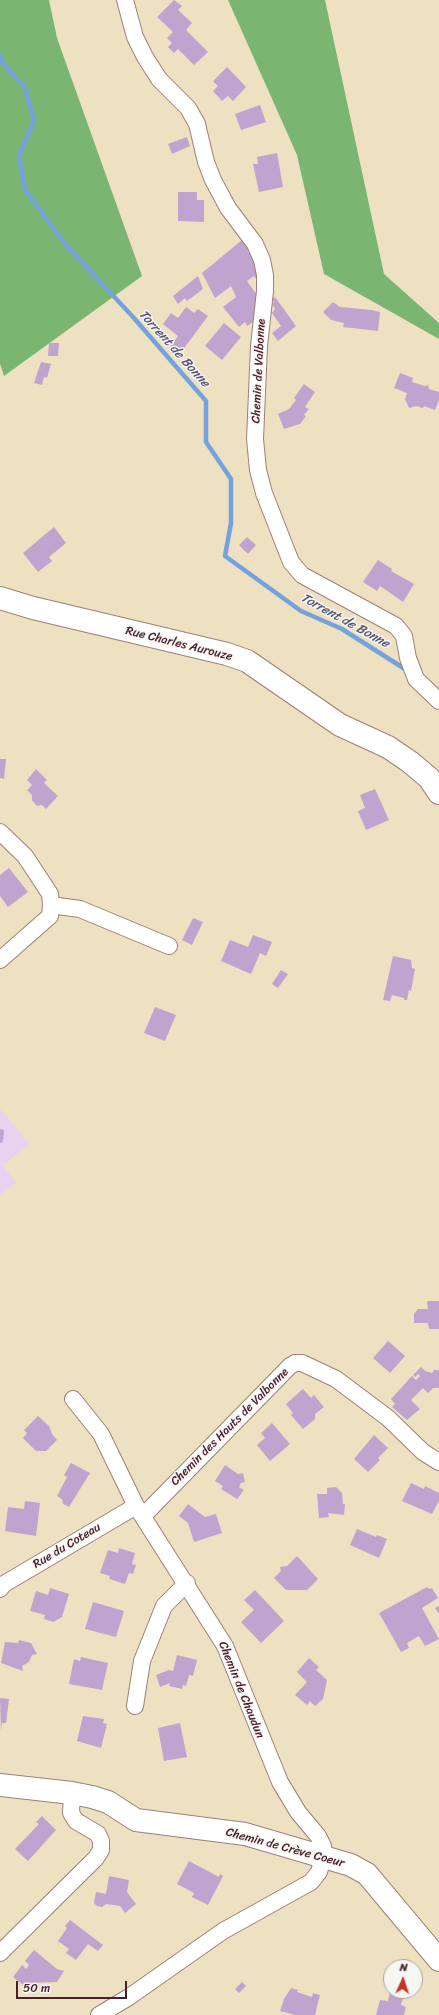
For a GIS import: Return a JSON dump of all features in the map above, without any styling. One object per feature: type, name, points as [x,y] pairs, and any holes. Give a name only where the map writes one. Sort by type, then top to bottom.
[{"type":"street","name":"Chemin de Valbonne","points":[[125,0],[144,58],[159,79],[188,108],[197,124],[206,162],[213,180],[228,208],[255,244],[262,260],[265,275],[265,291],[259,346],[255,438],[258,470],[264,493],[286,551],[291,562],[302,575],[396,626],[404,636],[408,658],[416,679],[439,701]]},
{"type":"street","name":"Rue Charles Aurouze","points":[[0,598],[33,608],[227,654],[247,661],[340,725],[388,747],[410,762],[429,778],[439,793]]},
{"type":"street","points":[[0,832],[25,856],[50,894],[51,905],[50,916],[0,960]]},
{"type":"street","points":[[51,905],[80,909],[169,946]]},
{"type":"street","name":"Chemin des Hauts de Valbonne","points":[[140,1511],[290,1366],[295,1363],[302,1363],[336,1379],[388,1418],[423,1452],[439,1462]]},
{"type":"street","name":"Chemin de Chaudun","points":[[73,1399],[101,1434],[140,1511],[187,1583],[225,1646],[280,1782],[298,1812],[318,1836],[323,1846],[323,1857]]},
{"type":"street","name":"Rue du Coteau","points":[[0,1589],[4,1584],[140,1511]]},
{"type":"street","points":[[135,1706],[142,1661],[164,1606],[187,1583]]},
{"type":"street","name":"Chemin de Crève Coeur","points":[[0,1785],[72,1793],[108,1802],[136,1820],[245,1834],[351,1865],[367,1874],[439,1960]]},
{"type":"street","points":[[0,1953],[96,1858],[101,1850],[101,1841],[98,1834],[76,1821],[71,1813],[72,1793]]},
{"type":"street","points":[[99,2015],[129,1997],[223,1931],[311,1882],[319,1872],[323,1857]]},
{"type":"shaded area","points":[[0,1109],[30,1144],[2,1165],[16,1182],[0,1195]]},
{"type":"green space","points":[[0,0],[49,0],[57,38],[142,276],[4,376],[0,364]]},
{"type":"green space","points":[[228,0],[325,0],[384,274],[439,323],[439,339],[324,274],[297,155]]},
{"type":"building","points":[[174,0],[182,6],[178,10],[192,23],[186,30],[208,52],[194,65],[178,49],[174,53],[168,47],[172,43],[167,38],[173,32],[157,17]]},
{"type":"building","points":[[227,67],[246,87],[233,101],[228,96],[222,101],[213,91],[218,86],[213,81]]},
{"type":"building","points":[[260,105],[266,122],[241,130],[235,114]]},
{"type":"building","points":[[187,137],[190,146],[172,154],[168,144]]},
{"type":"building","points":[[277,153],[283,187],[259,192],[253,164],[258,164],[257,157]]},
{"type":"building","points":[[178,192],[197,192],[197,200],[204,200],[204,222],[178,221]]},
{"type":"building","points":[[242,240],[255,263],[260,277],[256,279],[254,276],[247,281],[257,295],[259,304],[255,306],[259,311],[253,316],[256,320],[247,326],[245,322],[239,327],[223,307],[236,297],[231,286],[215,298],[202,273]]},
{"type":"building","points":[[198,276],[203,289],[187,301],[185,298],[178,304],[173,296]]},
{"type":"building","points":[[275,297],[296,326],[278,341],[272,333],[281,326],[272,313],[275,309],[272,304],[274,302],[272,299]]},
{"type":"building","points":[[333,302],[340,307],[380,312],[378,331],[343,327],[344,323],[331,320],[323,312]]},
{"type":"building","points":[[186,307],[194,313],[198,309],[208,316],[179,355],[169,348],[178,336],[163,324],[171,313],[178,318]]},
{"type":"building","points":[[224,323],[241,337],[222,360],[205,346]]},
{"type":"building","points":[[49,343],[59,343],[58,356],[48,356]]},
{"type":"building","points":[[41,362],[51,364],[47,378],[44,377],[42,385],[34,383]]},
{"type":"building","points":[[400,373],[413,378],[412,382],[425,386],[428,385],[429,389],[439,392],[439,400],[435,410],[424,406],[423,408],[416,406],[409,408],[405,399],[407,393],[394,388]]},
{"type":"building","points":[[304,384],[315,392],[305,407],[309,409],[304,415],[306,416],[300,424],[284,429],[278,414],[289,409],[296,400],[294,398]]},
{"type":"building","points":[[54,527],[66,543],[49,557],[52,561],[38,572],[23,553]]},
{"type":"building","points":[[247,537],[256,545],[248,554],[239,545]]},
{"type":"building","points":[[378,560],[392,569],[391,571],[414,584],[403,602],[380,586],[377,591],[363,582]]},
{"type":"building","points":[[0,759],[6,759],[4,779],[0,778]]},
{"type":"building","points":[[36,769],[47,780],[44,783],[58,796],[46,809],[42,805],[37,806],[32,800],[32,795],[27,790],[32,785],[27,780]]},
{"type":"building","points":[[375,789],[389,820],[366,830],[358,811],[365,808],[360,795]]},
{"type":"building","points":[[9,868],[28,892],[8,907],[0,896],[0,875]]},
{"type":"building","points":[[193,918],[203,922],[192,945],[182,940]]},
{"type":"building","points":[[253,935],[272,942],[266,956],[260,953],[251,974],[221,961],[230,940],[248,947]]},
{"type":"building","points":[[393,956],[411,960],[412,968],[415,969],[411,991],[409,990],[407,1000],[392,995],[390,1001],[383,1000]]},
{"type":"building","points":[[281,970],[288,974],[278,988],[272,984]]},
{"type":"building","points":[[155,1007],[176,1015],[165,1041],[144,1033]]},
{"type":"building","points":[[0,1129],[4,1130],[3,1142],[0,1143]]},
{"type":"building","points":[[427,1301],[439,1301],[439,1329],[429,1329],[428,1323],[414,1323],[414,1314],[418,1309],[428,1309]]},
{"type":"building","points":[[388,1341],[405,1356],[390,1373],[373,1358]]},
{"type":"building","points":[[421,1367],[425,1371],[432,1373],[434,1370],[439,1370],[439,1388],[433,1388],[428,1393],[423,1388],[411,1400],[420,1409],[407,1420],[392,1407],[395,1404],[391,1399],[412,1376],[416,1380],[420,1376],[418,1374],[415,1377],[413,1375]]},
{"type":"building","points":[[303,1389],[311,1398],[314,1395],[324,1407],[315,1414],[315,1419],[303,1429],[291,1415],[293,1413],[286,1404]]},
{"type":"building","points":[[38,1416],[49,1426],[52,1434],[57,1440],[46,1451],[36,1451],[23,1438],[27,1433],[24,1430]]},
{"type":"building","points":[[272,1423],[290,1444],[270,1461],[257,1445],[265,1438],[261,1433]]},
{"type":"building","points":[[374,1435],[388,1448],[378,1458],[380,1460],[368,1472],[354,1459]]},
{"type":"building","points":[[71,1463],[90,1473],[69,1507],[63,1504],[62,1499],[57,1496],[67,1477],[64,1475]]},
{"type":"building","points":[[225,1465],[238,1474],[243,1473],[245,1482],[241,1483],[239,1487],[244,1490],[237,1499],[221,1489],[223,1486],[215,1481]]},
{"type":"building","points":[[411,1483],[424,1489],[425,1486],[439,1493],[439,1501],[432,1514],[402,1501]]},
{"type":"building","points":[[336,1487],[342,1493],[343,1504],[345,1504],[344,1515],[328,1513],[329,1517],[319,1518],[317,1494],[327,1494],[327,1488]]},
{"type":"building","points":[[25,1501],[40,1503],[36,1536],[5,1531],[8,1507],[24,1509]]},
{"type":"building","points":[[188,1504],[205,1517],[216,1514],[222,1533],[194,1542],[188,1523],[179,1516]]},
{"type":"building","points":[[357,1529],[376,1537],[377,1535],[387,1539],[379,1558],[350,1545]]},
{"type":"building","points":[[119,1548],[135,1553],[132,1564],[136,1565],[133,1574],[129,1573],[125,1584],[109,1579],[110,1576],[100,1573],[108,1550],[118,1553]]},
{"type":"building","points":[[297,1556],[318,1579],[307,1590],[286,1590],[274,1578],[281,1571],[280,1567],[287,1566]]},
{"type":"building","points":[[427,1587],[429,1589],[432,1588],[438,1598],[422,1608],[439,1639],[425,1646],[419,1636],[407,1643],[409,1648],[401,1652],[379,1613]]},
{"type":"building","points":[[50,1588],[69,1594],[62,1617],[53,1622],[44,1619],[45,1615],[30,1611],[36,1591],[48,1595]]},
{"type":"building","points":[[255,1590],[284,1621],[261,1643],[241,1622],[254,1610],[244,1600]]},
{"type":"building","points":[[93,1602],[124,1611],[116,1637],[85,1629]]},
{"type":"building","points":[[439,1606],[439,1614],[435,1608]]},
{"type":"building","points":[[19,1640],[31,1643],[37,1654],[32,1655],[29,1662],[22,1666],[23,1671],[1,1663],[5,1642],[18,1643]]},
{"type":"building","points":[[177,1655],[197,1660],[193,1676],[189,1675],[186,1686],[183,1685],[182,1689],[169,1686],[170,1683],[160,1687],[156,1675],[169,1670],[173,1671]]},
{"type":"building","points":[[81,1657],[108,1663],[102,1690],[69,1684],[74,1659],[80,1661]]},
{"type":"building","points":[[309,1658],[319,1667],[316,1670],[327,1680],[323,1699],[315,1706],[310,1701],[307,1705],[295,1695],[307,1682],[297,1672]]},
{"type":"building","points":[[0,1698],[9,1699],[6,1723],[2,1723],[1,1731]]},
{"type":"building","points":[[83,1716],[104,1719],[103,1723],[107,1724],[101,1748],[77,1741]]},
{"type":"building","points":[[180,1723],[187,1757],[164,1761],[158,1728]]},
{"type":"building","points":[[42,1816],[56,1830],[28,1861],[15,1849],[39,1824],[36,1822]]},
{"type":"building","points":[[189,1861],[219,1877],[220,1874],[223,1876],[208,1905],[192,1897],[194,1893],[177,1884]]},
{"type":"building","points":[[109,1876],[129,1880],[127,1892],[136,1904],[125,1913],[120,1906],[106,1904],[102,1907],[97,1906],[94,1903],[96,1892],[106,1894]]},
{"type":"building","points":[[70,1920],[103,1945],[98,1951],[88,1944],[76,1960],[66,1953],[69,1949],[58,1941],[67,1928],[65,1926]]},
{"type":"building","points":[[34,1950],[57,1969],[64,1971],[57,1982],[31,1983],[27,1988],[13,1977],[22,1965],[26,1969],[29,1965],[25,1961]]},
{"type":"building","points":[[242,1982],[246,1986],[239,1993],[235,1989]]},
{"type":"building","points":[[291,1988],[298,1990],[297,1992],[312,1997],[313,1993],[320,1995],[315,2015],[295,2015],[280,2011],[284,1999]]},
{"type":"building","points":[[388,1999],[403,1999],[401,2005],[406,2007],[404,2015],[376,2015],[380,2000],[388,2001]]},
{"type":"waterway","name":"Torrent de Bonne","points":[[0,55],[2,62],[25,88],[34,121],[19,155],[25,190],[66,245],[133,317],[206,401],[206,442],[231,479],[231,523],[225,556],[301,611],[342,629],[408,671]]}]
